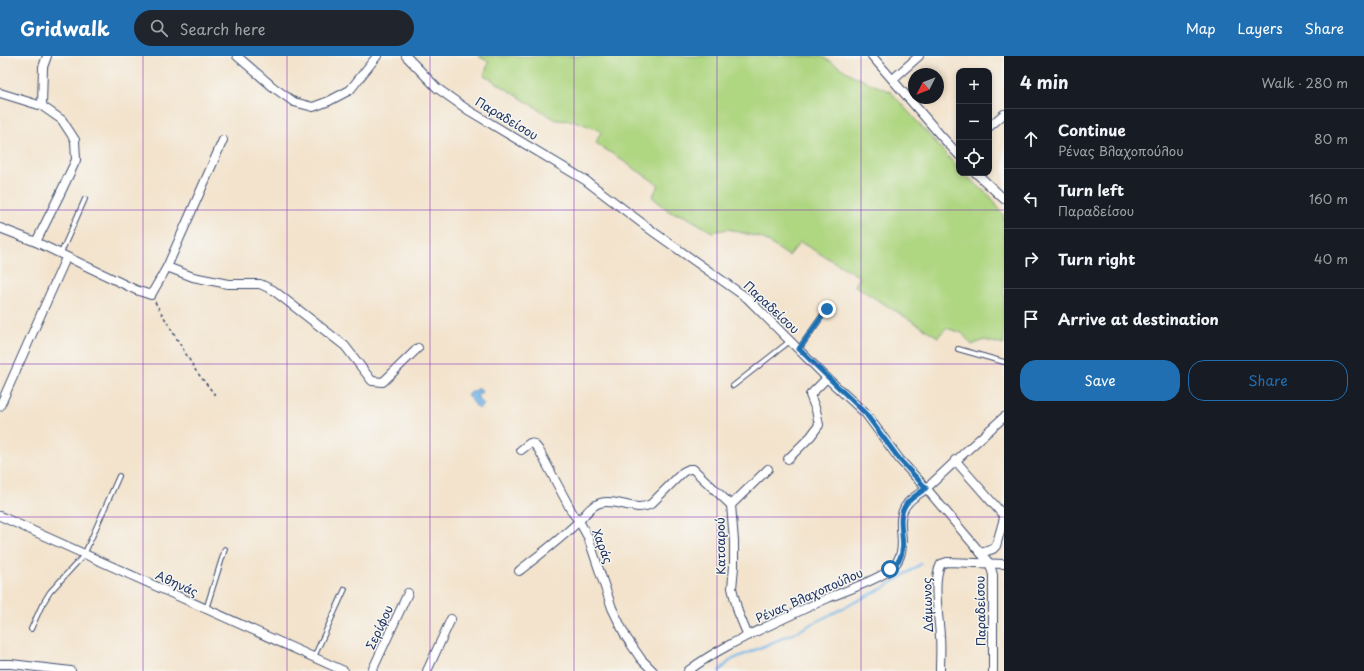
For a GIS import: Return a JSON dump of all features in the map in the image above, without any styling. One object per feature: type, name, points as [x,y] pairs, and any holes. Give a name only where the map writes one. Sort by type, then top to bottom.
[{"type":"street","points":[[42,106],[43,67],[47,56]]},
{"type":"street","points":[[240,59],[249,56]]},
{"type":"street","points":[[240,59],[272,87],[294,102],[313,107],[329,101],[350,90],[377,56]]},
{"type":"street","name":"Παραδείσου","points":[[406,56],[437,88],[468,110],[585,180],[665,240],[747,298],[827,378],[866,414],[900,460],[926,488],[990,564],[993,575],[993,671]]},
{"type":"street","points":[[872,56],[942,138],[956,152]]},
{"type":"street","points":[[893,79],[919,56]]},
{"type":"street","points":[[0,93],[42,106],[62,120],[75,140],[76,160],[36,242]]},
{"type":"street","points":[[992,125],[1004,114]]},
{"type":"street","points":[[0,228],[36,242],[136,290],[151,295],[167,267],[223,140]]},
{"type":"street","points":[[979,176],[1004,199]]},
{"type":"street","points":[[0,406],[63,256]]},
{"type":"street","points":[[167,267],[193,276],[228,284],[260,284],[273,290],[346,346],[372,381],[382,382],[418,348]]},
{"type":"street","points":[[788,459],[811,436],[819,425],[816,410],[810,395],[827,378]]},
{"type":"street","name":"Ρένας Βλαχοπούλου","points":[[688,671],[714,654],[748,636],[878,577],[890,569],[899,559],[902,549],[900,525],[902,514],[907,504],[1004,417]]},
{"type":"street","name":"Χαράς","points":[[521,450],[530,443],[534,444],[539,450],[572,512],[588,537],[612,608],[641,659],[653,671]]},
{"type":"street","points":[[955,460],[1004,517],[996,546],[993,549],[981,553]]},
{"type":"street","points":[[519,571],[579,522],[593,506],[602,502],[614,502],[646,508],[689,469],[693,469],[731,505]]},
{"type":"street","name":"Κατσαρού","points":[[748,636],[738,612],[732,588],[734,541],[731,505],[768,469]]},
{"type":"street","name":"Αθηνάς","points":[[0,516],[344,671]]},
{"type":"street","name":"Δάμωνος","points":[[940,671],[937,585],[938,568],[941,564],[947,562],[990,564]]},
{"type":"street","points":[[990,564],[1004,564]]},
{"type":"street","name":"Σερίφου","points":[[372,671],[408,593]]},
{"type":"street","points":[[427,671],[451,619]]},
{"type":"street","points":[[0,664],[71,671]]},
{"type":"lane","points":[[63,256],[86,199]]},
{"type":"lane","points":[[799,349],[827,309]]},
{"type":"lane","points":[[733,386],[790,341]]},
{"type":"lane","points":[[958,349],[1004,362]]},
{"type":"lane","points":[[31,629],[50,592],[84,555],[120,476]]},
{"type":"lane","points":[[206,609],[225,549]]},
{"type":"lane","points":[[314,657],[345,589]]},
{"type":"path","points":[[151,295],[196,371],[216,396]]},
{"type":"green space","points":[[478,56],[821,56],[856,77],[891,92],[956,166],[956,176],[966,176],[991,197],[1004,216],[1004,345],[984,340],[972,345],[962,333],[946,328],[938,337],[855,286],[860,277],[800,242],[789,256],[762,238],[728,229],[712,232],[685,216],[670,212],[652,197],[659,185],[596,143],[601,131],[575,121],[556,120],[484,75],[489,62]]},
{"type":"water","points":[[479,388],[482,392],[477,396],[484,405],[478,409],[467,395]]},
{"type":"waterway","points":[[719,671],[731,660],[790,635],[885,587],[921,564]]},
{"type":"route","points":[[827,309],[799,349],[827,378],[866,414],[900,460],[926,488],[907,504],[902,514],[900,525],[902,549],[899,559],[890,569]]}]
